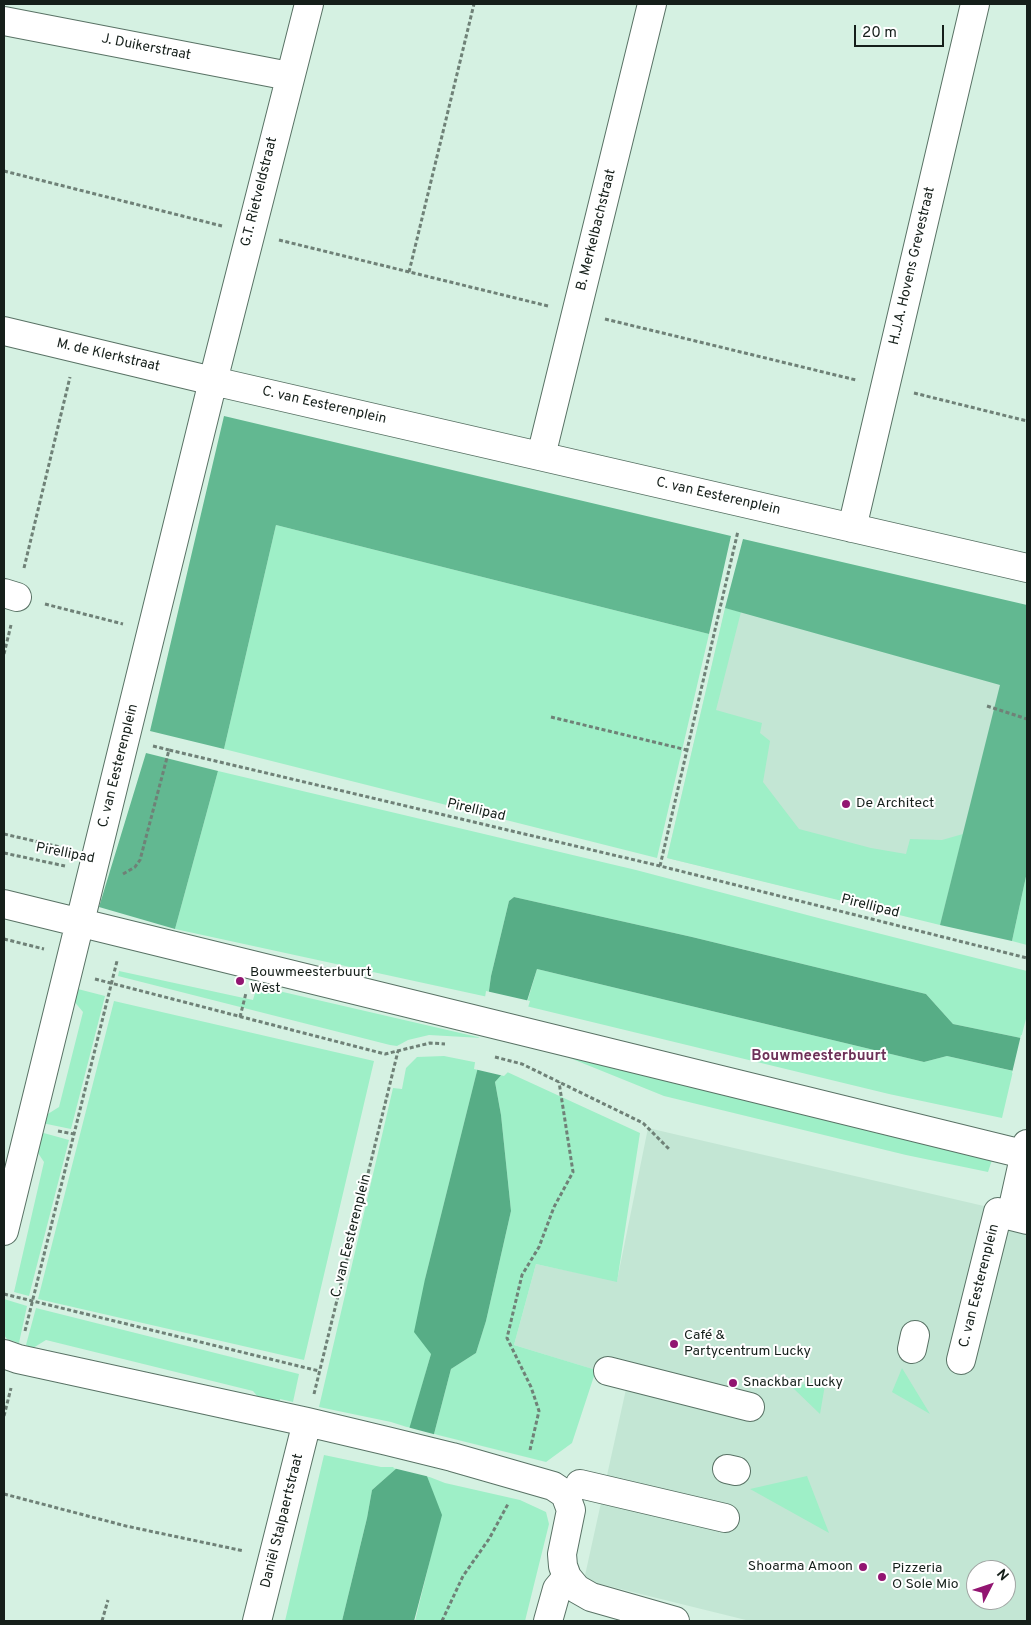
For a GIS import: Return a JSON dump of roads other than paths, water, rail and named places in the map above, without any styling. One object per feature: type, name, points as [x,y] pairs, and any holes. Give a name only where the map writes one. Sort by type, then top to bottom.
[{"type":"street","name":"G.T. Rietveldstraat","points":[[213,381],[308,4]]},
{"type":"street","name":"B. Merkelbachstraat","points":[[541,456],[652,4]]},
{"type":"street","name":"H.J.A. Hovens Grevestraat","points":[[852,528],[975,4]]},
{"type":"street","name":"J. Duikerstraat","points":[[4,21],[289,76]]},
{"type":"street","name":"M. de Klerkstraat","points":[[4,332],[213,381]]},
{"type":"street","name":"C. van Eesterenplein","points":[[4,1231],[213,381],[1027,568]]},
{"type":"street","points":[[4,904],[468,1018],[1027,1151]]},
{"type":"street","name":"C. van Eesterenplein","points":[[961,1360],[1012,1216],[1027,1151]]},
{"type":"street","points":[[11,1356],[387,1441],[523,1476],[553,1486],[725,1518]]},
{"type":"street","points":[[608,1371],[750,1407]]},
{"type":"street","name":"Daniël Stalpaertstraat","points":[[257,1621],[307,1422]]},
{"type":"street","points":[[572,1489],[571,1510],[562,1554],[563,1566],[568,1578],[577,1589],[591,1597],[676,1621]]},
{"type":"street","points":[[548,1621],[557,1589],[568,1578]]},
{"type":"place","name":"De Architect","points":[[846,804]]},
{"type":"place","name":"Bouwmeesterbuurt West","points":[[240,981]]},
{"type":"place","name":"Café & Partycentrum Lucky","points":[[674,1344]]},
{"type":"place","name":"Snackbar Lucky","points":[[733,1383]]},
{"type":"place","name":"Shoarma Amoon","points":[[863,1567]]},
{"type":"place","name":"Pizzeria O Sole Mio","points":[[882,1577]]},
{"type":"district","name":"Bouwmeesterbuurt","points":[[819,1057]]}]
